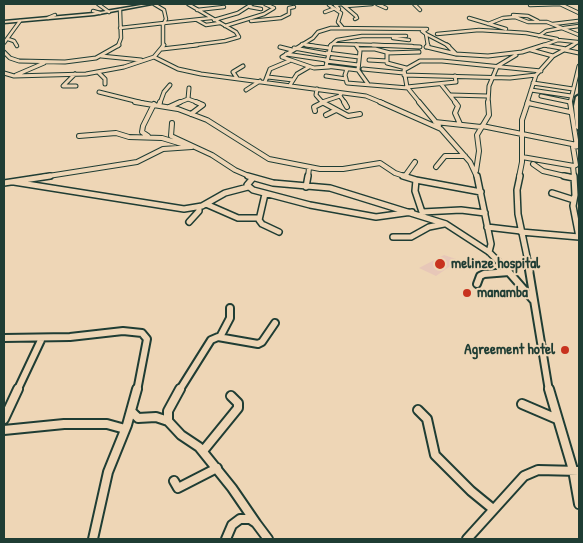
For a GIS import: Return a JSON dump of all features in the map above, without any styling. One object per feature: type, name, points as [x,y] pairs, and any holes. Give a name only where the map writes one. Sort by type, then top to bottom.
[{"type":"highway","points":[[579,97],[577,106],[579,128]]},
{"type":"street","points":[[98,4],[109,12]]},
{"type":"street","points":[[4,22],[109,12],[137,5],[152,4],[164,10],[166,19],[162,50],[154,57],[146,60],[99,73],[76,76],[15,76],[4,73]]},
{"type":"street","points":[[162,50],[225,41],[239,37],[236,32],[188,4]]},
{"type":"street","points":[[226,26],[269,12],[274,8],[265,4]]},
{"type":"street","points":[[342,27],[339,23],[339,9],[335,5],[372,4]]},
{"type":"street","points":[[377,4],[386,8]]},
{"type":"street","points":[[414,4],[420,10]]},
{"type":"street","points":[[530,5],[561,4],[579,11]]},
{"type":"street","points":[[209,23],[246,9],[251,5],[261,9]]},
{"type":"street","points":[[329,5],[338,11]]},
{"type":"street","points":[[346,6],[356,16],[357,18],[355,19]]},
{"type":"street","points":[[197,10],[224,7]]},
{"type":"street","points":[[281,18],[289,14],[289,8],[294,7]]},
{"type":"street","points":[[325,12],[334,9]]},
{"type":"street","points":[[4,52],[11,58],[19,61],[84,61],[100,56],[119,46],[121,38],[120,10]]},
{"type":"street","points":[[93,11],[100,13]]},
{"type":"street","points":[[240,11],[253,18]]},
{"type":"street","points":[[505,16],[510,14],[537,17]]},
{"type":"street","points":[[42,22],[46,18],[55,15]]},
{"type":"street","points":[[489,24],[510,17],[528,22],[538,21]]},
{"type":"street","points":[[531,17],[579,35]]},
{"type":"street","points":[[241,22],[290,18]]},
{"type":"street","points":[[469,18],[502,28],[523,29],[529,33],[579,42]]},
{"type":"street","points":[[197,20],[206,25],[216,21]]},
{"type":"street","points":[[120,28],[197,20],[216,21]]},
{"type":"street","points":[[4,43],[20,21]]},
{"type":"street","points":[[552,24],[579,21]]},
{"type":"street","points":[[489,24],[488,28],[490,31]]},
{"type":"street","points":[[437,34],[478,30],[539,35],[563,28],[579,26]]},
{"type":"street","points":[[358,70],[309,67],[282,57],[313,38],[318,32],[342,27],[427,28],[425,33],[427,47]]},
{"type":"street","points":[[350,28],[373,45]]},
{"type":"street","points":[[403,28],[406,36],[414,46]]},
{"type":"street","points":[[425,33],[444,42],[456,54]]},
{"type":"street","points":[[329,67],[326,65],[327,54],[331,44],[337,40],[361,37],[406,36]]},
{"type":"street","points":[[391,37],[409,40]]},
{"type":"street","points":[[4,38],[9,38],[18,46]]},
{"type":"street","points":[[476,173],[479,151],[477,134],[489,114],[487,96],[497,67],[504,60],[520,53],[561,40]]},
{"type":"street","points":[[579,42],[553,56],[536,75],[522,117],[522,157],[517,190],[518,214],[549,390],[557,419],[576,470],[579,504]]},
{"type":"street","points":[[302,44],[329,48]]},
{"type":"street","points":[[331,44],[414,46],[456,54],[488,56],[520,53]]},
{"type":"street","points":[[356,44],[359,49],[358,70],[368,84]]},
{"type":"street","points":[[544,44],[579,52]]},
{"type":"street","points":[[280,47],[359,57]]},
{"type":"street","points":[[420,47],[419,52],[422,61]]},
{"type":"street","points":[[359,49],[419,52]]},
{"type":"street","points":[[530,49],[553,56]]},
{"type":"street","points":[[387,66],[386,55],[390,52]]},
{"type":"street","points":[[286,54],[302,58],[358,65]]},
{"type":"street","points":[[100,56],[146,60]]},
{"type":"street","points":[[154,57],[181,70],[318,89],[341,94],[354,94],[386,103],[442,129]]},
{"type":"street","points":[[4,62],[11,58]]},
{"type":"street","points":[[370,60],[404,74],[516,78],[536,75]]},
{"type":"street","points":[[246,90],[268,77],[270,70],[289,61]]},
{"type":"street","points":[[489,252],[491,244],[476,173],[465,156],[408,88],[404,74],[406,68],[422,61],[442,61],[540,71]]},
{"type":"street","points":[[15,76],[31,67],[51,62]]},
{"type":"street","points":[[237,78],[233,72],[243,66]]},
{"type":"street","points":[[371,66],[406,68]]},
{"type":"street","points":[[363,69],[387,66]]},
{"type":"street","points":[[578,146],[570,112],[570,102],[579,66]]},
{"type":"street","points":[[290,85],[297,74],[309,67]]},
{"type":"street","points":[[347,69],[347,83],[408,88],[456,82],[455,76]]},
{"type":"street","points":[[99,73],[104,79],[105,84]]},
{"type":"street","points":[[76,76],[63,86],[76,86]]},
{"type":"street","points":[[326,76],[346,79]]},
{"type":"street","points":[[268,77],[293,80]]},
{"type":"street","points":[[318,83],[316,95],[322,102],[348,116],[360,114]]},
{"type":"street","points":[[534,83],[573,89]]},
{"type":"street","points":[[442,84],[458,106],[455,113],[460,124]]},
{"type":"street","points":[[150,137],[142,131],[156,105],[170,85]]},
{"type":"street","points":[[188,99],[189,88]]},
{"type":"street","points":[[354,94],[355,88]]},
{"type":"street","points":[[531,90],[571,96]]},
{"type":"street","points":[[99,92],[128,101],[169,107],[191,114],[215,124],[269,159],[310,168],[343,169],[378,163],[416,180],[481,192]]},
{"type":"street","points":[[315,111],[314,107],[341,94]]},
{"type":"street","points":[[341,94],[347,108]]},
{"type":"street","points":[[451,95],[487,96]]},
{"type":"street","points":[[541,96],[570,102]]},
{"type":"street","points":[[169,107],[188,99],[203,105],[191,114]]},
{"type":"street","points":[[528,103],[570,112]]},
{"type":"street","points":[[326,115],[336,110]]},
{"type":"street","points":[[435,122],[522,133],[578,146]]},
{"type":"street","points":[[172,123],[171,136],[181,139],[192,147]]},
{"type":"street","points":[[79,136],[116,133],[129,137],[150,137],[192,147],[212,155],[234,170],[253,178],[273,183],[330,188],[422,214],[444,224],[489,252],[535,302]]},
{"type":"street","points":[[522,157],[572,166],[576,165],[573,147],[578,146]]},
{"type":"street","points":[[4,183],[137,162],[163,149],[192,147]]},
{"type":"street","points":[[436,167],[445,156],[465,156]]},
{"type":"street","points":[[405,176],[415,162]]},
{"type":"street","points":[[533,164],[542,171],[574,178]]},
{"type":"street","points":[[487,227],[579,237],[573,206],[574,178],[572,166]]},
{"type":"street","points":[[306,186],[310,168]]},
{"type":"street","points":[[248,187],[247,185],[253,178]]},
{"type":"street","points":[[416,180],[415,191],[422,214]]},
{"type":"street","points":[[14,182],[184,209],[199,207],[224,193],[248,187],[265,194],[310,205],[376,217],[412,212]]},
{"type":"street","points":[[552,193],[574,200]]},
{"type":"street","points":[[265,194],[259,218],[262,224],[278,232]]},
{"type":"street","points":[[206,204],[238,218],[259,218]]},
{"type":"street","points":[[189,222],[199,207]]},
{"type":"street","points":[[422,214],[444,210],[485,213]]},
{"type":"street","points":[[393,237],[411,237],[429,227],[444,224]]},
{"type":"street","points":[[477,284],[480,276],[484,274],[509,272]]},
{"type":"street","points":[[220,337],[228,323],[230,308]]},
{"type":"street","points":[[168,421],[168,411],[173,400],[211,340],[220,337],[258,344],[262,342],[275,323]]},
{"type":"street","points":[[4,338],[42,338],[136,331],[147,340],[131,411],[108,472],[92,539]]},
{"type":"street","points":[[4,419],[42,338]]},
{"type":"street","points":[[202,451],[238,408],[238,403],[231,396]]},
{"type":"street","points":[[522,404],[557,419]]},
{"type":"street","points":[[418,410],[427,419],[435,455],[471,491],[493,509]]},
{"type":"street","points":[[131,411],[136,416],[142,418],[156,417],[168,421],[181,435],[202,451],[217,468],[268,539]]},
{"type":"street","points":[[4,430],[64,424],[79,426],[107,424],[126,427],[142,418]]},
{"type":"street","points":[[174,481],[178,488],[217,468]]},
{"type":"street","points":[[467,539],[519,479],[530,472],[538,470],[576,470]]},
{"type":"street","points":[[226,539],[232,525],[240,519],[250,519],[256,523]]},
{"type":"shaded area","name":"melinze hospital","points":[[444,255],[459,260],[436,276],[419,268]]},
{"type":"place","name":"melinze hospital","points":[[440,264]]},
{"type":"place","name":"manamba","points":[[467,293]]},
{"type":"place","name":"Agreement hotel","points":[[565,350]]}]
